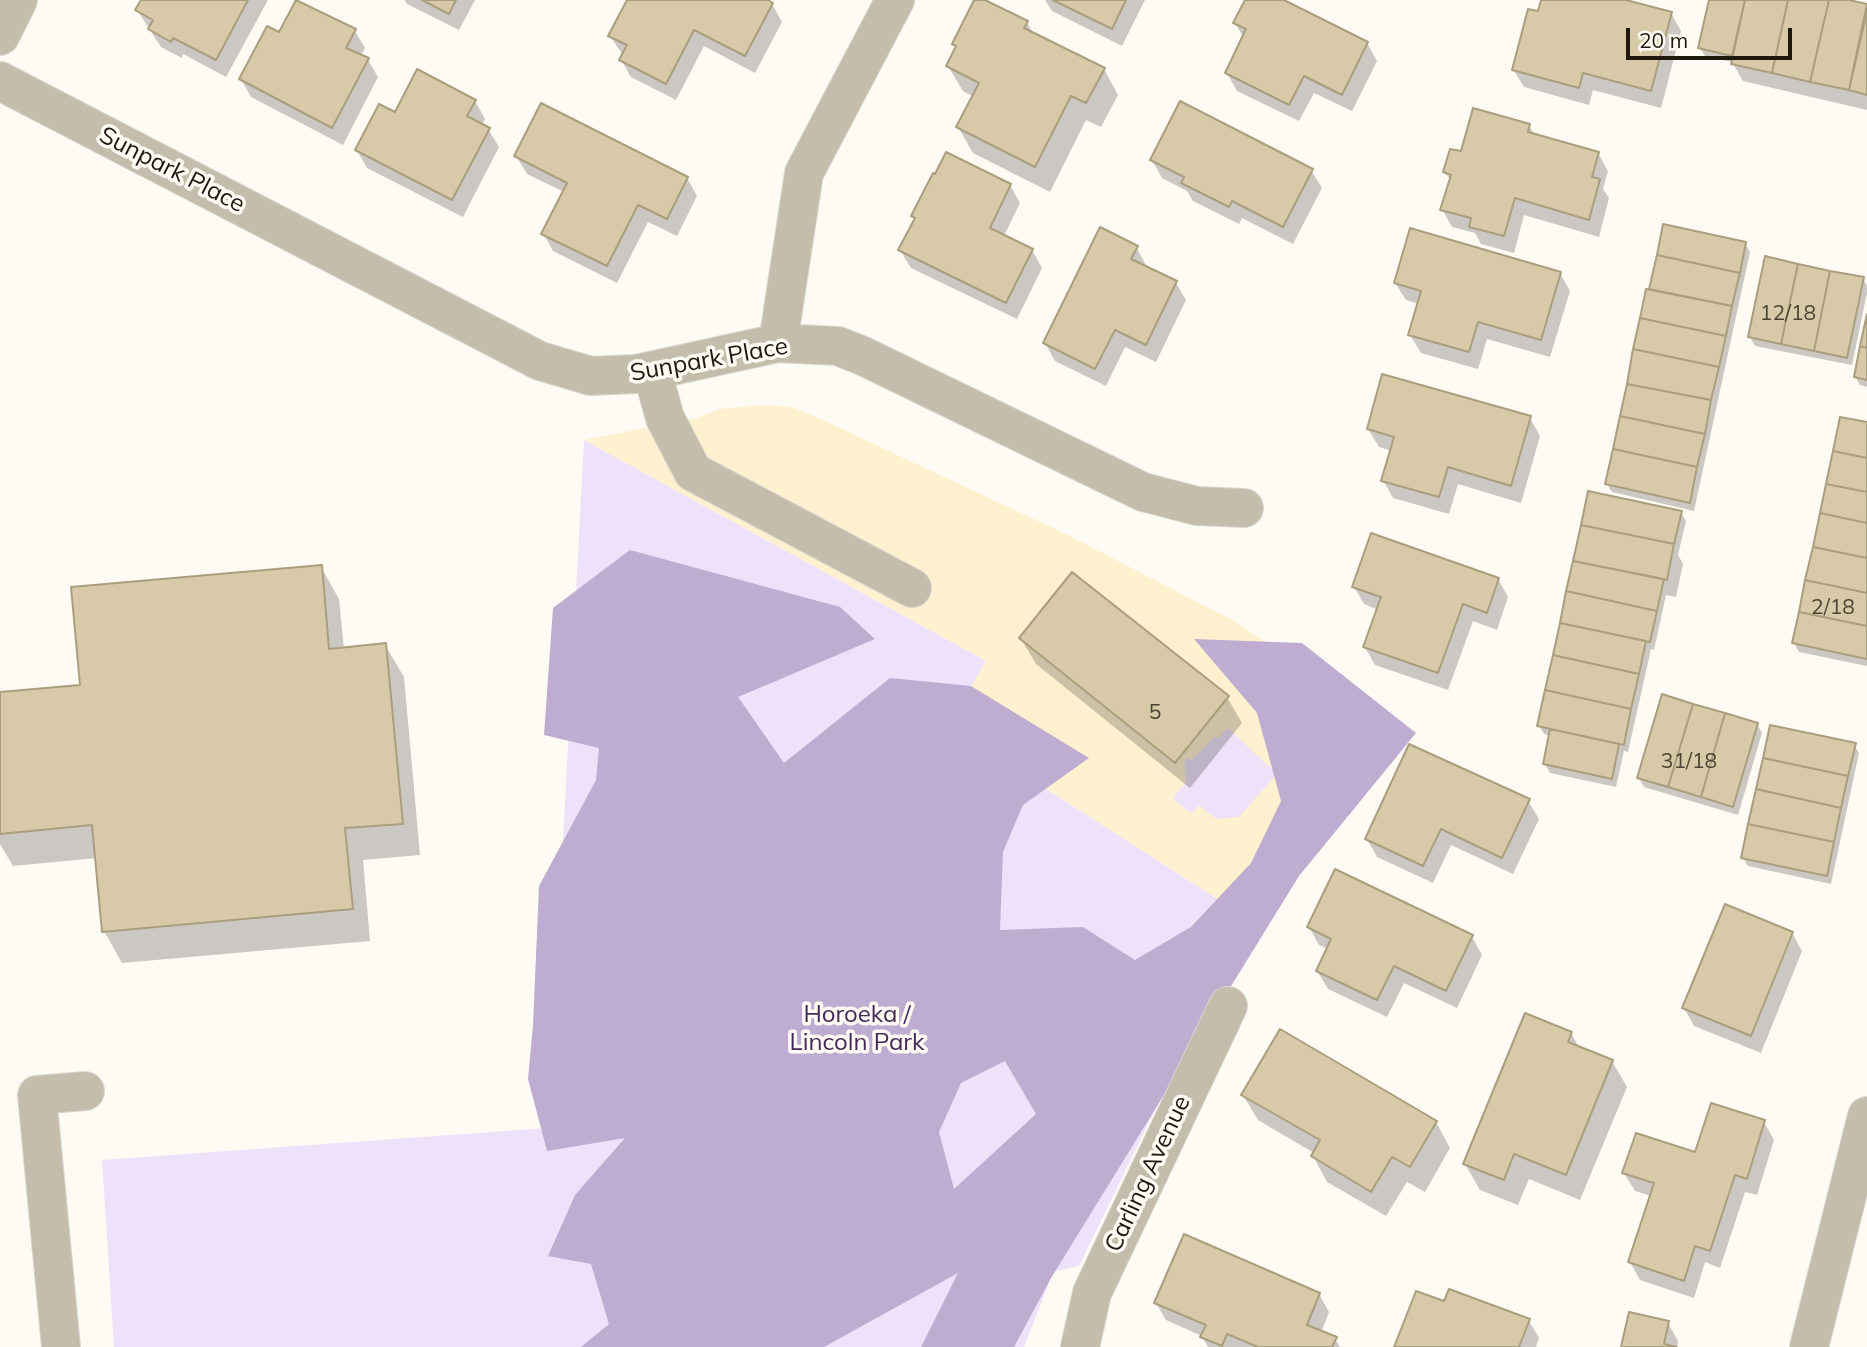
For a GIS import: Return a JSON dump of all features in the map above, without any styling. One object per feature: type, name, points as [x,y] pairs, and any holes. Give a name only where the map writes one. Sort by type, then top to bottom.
[{"type":"street","points":[[0,36],[18,0]]},
{"type":"street","points":[[778,343],[804,173],[895,0]]},
{"type":"street","name":"Sunpark Place","points":[[0,81],[540,361],[591,376],[636,374],[778,343],[838,346],[1143,492],[1197,506],[1244,508]]},
{"type":"street","points":[[652,371],[665,418],[693,472],[912,588]]},
{"type":"street","name":"Carling Avenue","points":[[1080,1347],[1092,1293],[1228,1006]]},
{"type":"street","points":[[61,1347],[37,1095],[85,1091]]},
{"type":"street","points":[[1809,1347],[1867,1116]]},
{"type":"shaded area","points":[[762,405],[792,407],[825,421],[1068,535],[1234,621],[1351,700],[1244,916],[948,726],[986,661],[584,440],[696,418],[720,409]]},
{"type":"green space","name":"Horoeka / Lincoln Park","points":[[584,440],[986,661],[948,726],[1244,916],[1218,980],[1079,1266],[1053,1272],[1024,1347],[114,1347],[102,1160],[548,1128]]},
{"type":"green space","name":"Horoeka / Lincoln Park","points":[[630,550],[840,607],[875,639],[738,697],[784,763],[890,678],[971,686],[1089,758],[1023,805],[1003,852],[1000,930],[1083,927],[1135,960],[1191,927],[1251,863],[1281,801],[1257,713],[1194,639],[1302,643],[1416,733],[1299,876],[1051,1278],[1014,1347],[921,1347],[958,1273],[824,1347],[581,1347],[609,1324],[591,1264],[548,1256],[575,1195],[625,1138],[547,1151],[528,1079],[539,886],[596,780],[599,748],[544,735],[553,608]],"holes":[[[1005,1061],[1036,1114],[954,1189],[939,1132],[961,1083]]]},
{"type":"green space","points":[[1228,728],[1277,774],[1239,817],[1216,819],[1199,805],[1193,812],[1189,812],[1174,800],[1174,796],[1186,783],[1185,760],[1187,758],[1191,761],[1215,736],[1218,738]]},
{"type":"building","points":[[141,0],[248,0],[216,60],[173,38],[171,42],[148,29],[153,20],[135,10]]},
{"type":"building","points":[[296,0],[356,29],[346,48],[369,58],[332,128],[239,79],[267,26],[279,32]]},
{"type":"building","points":[[422,0],[456,0],[449,14]]},
{"type":"building","points":[[627,0],[768,0],[773,3],[745,56],[694,30],[666,84],[619,60],[627,45],[608,36]]},
{"type":"building","points":[[974,0],[985,0],[1028,21],[1024,28],[1105,68],[1086,103],[1071,96],[1035,167],[956,127],[979,83],[946,66],[956,46],[952,44]]},
{"type":"building","points":[[1053,0],[1126,0],[1112,29]]},
{"type":"building","points":[[1245,0],[1284,0],[1368,42],[1342,95],[1304,76],[1289,105],[1225,73],[1246,29],[1233,23]]},
{"type":"building","points":[[1541,0],[1626,0],[1672,12],[1651,91],[1583,73],[1579,88],[1512,70],[1528,9],[1538,11]]},
{"type":"building","points":[[1709,0],[1745,0],[1732,56],[1698,48]]},
{"type":"building","points":[[1745,0],[1788,0],[1772,73],[1731,64]]},
{"type":"building","points":[[1788,0],[1829,0],[1810,82],[1772,73]]},
{"type":"building","points":[[1829,0],[1867,4],[1849,90],[1810,82]]},
{"type":"building","points":[[1867,11],[1867,95],[1849,90]]},
{"type":"building","points":[[417,69],[476,100],[467,116],[490,128],[452,200],[355,150],[379,104],[395,112]]},
{"type":"building","points":[[1180,101],[1313,169],[1283,227],[1232,201],[1229,207],[1181,183],[1184,177],[1150,160]]},
{"type":"building","points":[[541,103],[688,177],[667,219],[638,205],[607,266],[541,234],[567,183],[514,156]]},
{"type":"building","points":[[1473,108],[1530,124],[1528,132],[1599,152],[1592,177],[1600,179],[1589,220],[1515,198],[1504,236],[1469,227],[1471,218],[1440,210],[1451,175],[1443,172],[1450,149],[1461,151]]},
{"type":"building","points":[[946,152],[1011,184],[990,228],[1033,249],[1006,303],[898,250],[915,218],[911,216]]},
{"type":"building","points":[[1663,224],[1746,242],[1740,273],[1657,255]]},
{"type":"building","points":[[1100,227],[1138,246],[1131,259],[1177,281],[1146,345],[1115,330],[1095,369],[1043,343]]},
{"type":"building","points":[[1410,228],[1561,272],[1541,340],[1478,322],[1469,352],[1408,335],[1421,291],[1394,283]]},
{"type":"building","points":[[1657,255],[1740,273],[1732,306],[1649,289]]},
{"type":"building","points":[[1765,256],[1798,264],[1781,344],[1748,337]]},
{"type":"building","points":[[1798,264],[1830,271],[1814,351],[1781,344]]},
{"type":"building","points":[[1830,271],[1864,277],[1847,358],[1814,351]]},
{"type":"building","points":[[1646,289],[1732,306],[1726,336],[1640,318]]},
{"type":"building","points":[[1867,314],[1867,348],[1860,346]]},
{"type":"building","points":[[1640,318],[1726,336],[1719,367],[1633,349]]},
{"type":"building","points":[[1860,346],[1867,348],[1867,380],[1854,377]]},
{"type":"building","points":[[1633,349],[1719,367],[1711,400],[1627,384]]},
{"type":"building","points":[[1382,374],[1531,416],[1511,486],[1448,467],[1439,497],[1381,481],[1394,437],[1367,429]]},
{"type":"building","points":[[1627,384],[1711,400],[1705,434],[1620,416]]},
{"type":"building","points":[[1620,416],[1705,434],[1697,467],[1613,449]]},
{"type":"building","points":[[1840,417],[1867,422],[1867,458],[1833,451]]},
{"type":"building","points":[[1613,449],[1697,467],[1690,503],[1605,484]]},
{"type":"building","points":[[1833,451],[1867,458],[1867,492],[1826,484]]},
{"type":"building","points":[[1826,484],[1867,492],[1867,523],[1820,513]]},
{"type":"building","points":[[1588,491],[1682,511],[1674,544],[1581,525]]},
{"type":"building","points":[[1820,513],[1867,523],[1867,558],[1813,547]]},
{"type":"building","points":[[1581,525],[1674,544],[1667,580],[1573,561]]},
{"type":"building","points":[[1371,533],[1499,578],[1487,613],[1463,604],[1438,673],[1363,647],[1381,597],[1352,587]]},
{"type":"building","points":[[1813,547],[1867,558],[1867,593],[1805,580]]},
{"type":"building","points":[[1573,561],[1664,579],[1657,611],[1566,591]]},
{"type":"building","points":[[322,565],[329,649],[386,643],[403,824],[345,828],[353,909],[102,932],[92,825],[0,834],[0,692],[80,685],[71,587]]},
{"type":"building","points":[[1072,572],[1229,696],[1175,763],[1019,638]]},
{"type":"building","points":[[1805,580],[1867,593],[1867,626],[1799,612]]},
{"type":"building","points":[[1566,591],[1657,611],[1650,642],[1560,623]]},
{"type":"building","points":[[1799,612],[1867,626],[1867,659],[1792,643]]},
{"type":"building","points":[[1560,623],[1646,641],[1639,674],[1553,655]]},
{"type":"building","points":[[1553,655],[1639,674],[1631,709],[1545,690]]},
{"type":"building","points":[[1545,690],[1631,709],[1624,745],[1537,726]]},
{"type":"building","points":[[1662,694],[1693,704],[1668,787],[1637,778]]},
{"type":"building","points":[[1693,704],[1725,713],[1701,797],[1668,787]]},
{"type":"building","points":[[1725,713],[1758,723],[1733,807],[1701,797]]},
{"type":"building","points":[[1770,725],[1856,743],[1848,776],[1763,758]]},
{"type":"building","points":[[1550,729],[1619,744],[1612,779],[1543,764]]},
{"type":"building","points":[[1409,744],[1530,799],[1502,858],[1441,829],[1423,866],[1365,839]]},
{"type":"building","points":[[1763,758],[1848,776],[1841,808],[1756,789]]},
{"type":"building","points":[[1756,789],[1841,808],[1834,842],[1748,824]]},
{"type":"building","points":[[1748,824],[1834,842],[1827,876],[1741,858]]},
{"type":"building","points":[[1335,869],[1473,935],[1446,991],[1394,966],[1377,1000],[1316,971],[1331,939],[1307,927]]},
{"type":"building","points":[[1725,904],[1793,932],[1751,1036],[1682,1008]]},
{"type":"building","points":[[1525,1013],[1572,1032],[1568,1042],[1613,1060],[1566,1175],[1514,1154],[1504,1180],[1463,1164]]},
{"type":"building","points":[[1280,1029],[1437,1121],[1410,1167],[1392,1157],[1371,1192],[1311,1156],[1320,1140],[1241,1095]]},
{"type":"building","points":[[1711,1103],[1765,1120],[1747,1179],[1735,1175],[1710,1251],[1695,1246],[1684,1281],[1628,1262],[1654,1183],[1622,1173],[1636,1133],[1695,1152]]},
{"type":"building","points":[[1184,1234],[1320,1293],[1307,1325],[1337,1337],[1332,1347],[1258,1347],[1227,1334],[1222,1346],[1200,1337],[1206,1325],[1154,1303]]},
{"type":"building","points":[[1449,1289],[1530,1319],[1519,1347],[1394,1347],[1416,1291],[1444,1301]]},
{"type":"building","points":[[1629,1312],[1669,1321],[1664,1344],[1677,1347],[1621,1347]]}]
